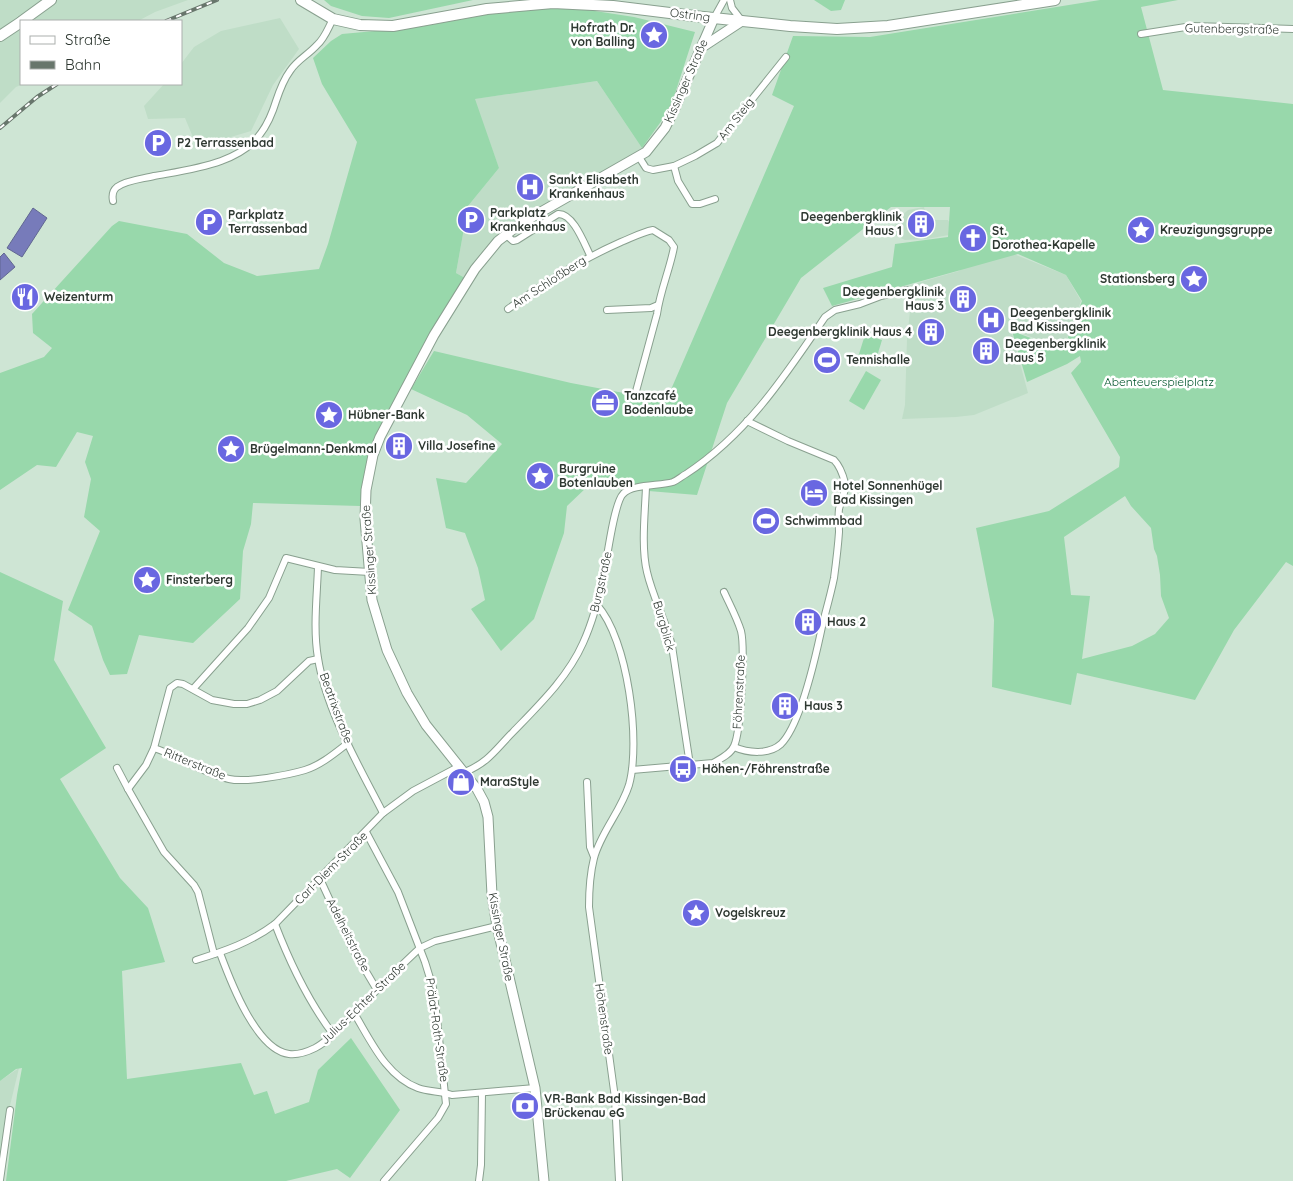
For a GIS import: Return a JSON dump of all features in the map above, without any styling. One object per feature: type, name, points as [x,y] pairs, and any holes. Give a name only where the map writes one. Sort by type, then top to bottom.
[{"type":"main road","points":[[25,20],[51,0]]},
{"type":"main road","name":"Ostring","points":[[301,0],[332,19],[360,25],[394,26],[488,9],[553,2],[613,6],[837,30],[888,26],[1055,0]]},
{"type":"main road","points":[[0,36],[20,23]]},
{"type":"street","points":[[714,18],[724,0]]},
{"type":"street","points":[[700,49],[742,21],[732,8],[730,0]]},
{"type":"street","name":"Kissinger Straße","points":[[544,1181],[535,1088],[497,926],[492,895],[488,817],[484,802],[477,789],[463,769],[426,725],[392,663],[381,634],[372,600],[365,502],[373,455],[380,436],[434,335],[475,269],[506,234],[543,210],[646,152],[664,128],[674,110],[714,18]]},
{"type":"street","points":[[113,201],[113,191],[124,184],[205,166],[234,155],[256,142],[272,112],[281,85],[289,72],[298,60],[317,45],[326,34],[332,19]]},
{"type":"street","name":"Gutenbergstraße","points":[[1141,34],[1192,26],[1293,29]]},
{"type":"street","name":"Am Steig","points":[[639,157],[646,168],[653,170],[674,166],[717,143],[786,57]]},
{"type":"street","points":[[674,166],[678,181],[692,204],[700,204],[715,199]]},
{"type":"street","name":"Am Schloßberg","points":[[506,234],[517,240],[558,214],[564,214],[573,223],[590,255]]},
{"type":"street","name":"Am Schloßberg","points":[[508,309],[546,281],[590,255],[653,230],[670,240],[674,247],[658,305],[658,314],[635,395]]},
{"type":"street","name":"Burgstraße","points":[[463,769],[478,766],[493,755],[553,689],[583,643],[597,605],[619,500],[627,491],[634,488],[674,482],[709,459],[763,404],[793,364],[824,317],[835,310],[906,290]]},
{"type":"street","points":[[607,310],[651,308],[658,305]]},
{"type":"street","points":[[734,747],[741,750],[762,752],[770,750],[780,744],[787,735],[796,716],[814,662],[834,578],[839,534],[839,509],[845,484],[839,465],[834,460],[747,421]]},
{"type":"street","name":"Burgblick","points":[[646,487],[644,533],[647,572],[668,628],[690,765]]},
{"type":"street","points":[[193,689],[248,628],[269,598],[286,558],[318,567],[370,572]]},
{"type":"street","name":"Beatrixstraße","points":[[318,567],[318,659],[328,696],[348,743],[383,813]]},
{"type":"street","name":"Föhrenstraße","points":[[632,770],[713,762],[725,756],[734,747],[738,727],[742,679],[742,633],[724,592]]},
{"type":"street","name":"Höhenstraße","points":[[597,605],[607,618],[622,659],[627,680],[633,730],[632,770],[624,797],[594,857],[589,907],[615,1098],[619,1181]]},
{"type":"street","points":[[128,789],[146,765],[154,748],[170,688],[177,683],[183,684],[212,700],[247,704],[277,691],[309,661],[318,659]]},
{"type":"street","name":"Ritterstraße","points":[[154,748],[168,752],[215,775],[238,780],[257,779],[306,770],[333,755],[348,743]]},
{"type":"street","name":"Julius-Echter-Straße","points":[[117,768],[164,852],[198,892],[217,954],[245,1012],[272,1047],[287,1054],[299,1054],[314,1049],[333,1034],[420,948],[435,941],[497,926]]},
{"type":"street","name":"Carl-Diem-Straße","points":[[196,960],[249,941],[274,924],[383,813],[413,791],[463,769]]},
{"type":"street","name":"Höhenstraße","points":[[587,782],[590,847],[594,857]]},
{"type":"street","name":"Prälat-Roth-Straße","points":[[366,832],[398,892],[420,948],[432,988],[445,1092]]},
{"type":"street","name":"Adelheitstraße","points":[[320,879],[351,946],[377,990]]},
{"type":"street","points":[[274,924],[308,996],[333,1034]]},
{"type":"street","points":[[354,1013],[384,1062],[404,1081],[419,1088],[452,1095],[535,1088]]},
{"type":"street","points":[[384,1181],[438,1118],[446,1104],[445,1092]]},
{"type":"street","points":[[479,1181],[482,1093]]},
{"type":"street","points":[[0,1180],[10,1110]]},
{"type":"shaded area","points":[[0,0],[188,0],[155,12],[140,20],[20,20],[21,85],[16,87],[0,103]]},
{"type":"shaded area","points":[[280,18],[299,49],[273,85],[251,131],[197,147],[185,118],[148,119],[144,106],[163,85],[182,85],[182,63],[194,47],[221,31]]},
{"type":"shaded area","name":"Sankt Elisabeth Krankenhaus","points":[[597,81],[642,148],[498,234],[465,278],[456,273],[468,206],[499,168],[474,99]]},
{"type":"shaded area","name":"Deegenbergklinik Bad Kissingen","points":[[924,207],[927,220],[948,220],[954,230],[1066,275],[1081,301],[1063,348],[1011,330],[1028,393],[974,415],[902,419],[905,405],[907,339],[910,311],[907,286],[959,271],[963,267],[949,235],[905,240],[892,234],[897,220],[908,210]]},
{"type":"shaded area","points":[[19,1068],[6,1122],[0,1161],[0,1081]]},
{"type":"green space","points":[[324,0],[473,0],[389,18],[362,16],[331,6]]},
{"type":"green space","points":[[814,0],[845,0],[841,10],[831,11]]},
{"type":"green space","name":"Abenteuerspielplatz","points":[[1100,0],[1178,0],[1141,7],[1163,90],[1293,104],[1293,566],[1286,562],[1234,630],[1195,700],[1077,673],[1071,705],[992,687],[994,620],[976,528],[1049,511],[1119,467],[1120,457],[1071,373],[1081,362],[1080,356],[1027,382],[1012,331],[1063,350],[1082,301],[1066,275],[1018,254],[832,306],[823,288],[892,267],[895,244],[948,237],[950,207],[891,207],[801,278],[727,403],[697,495],[588,486],[567,506],[564,533],[534,619],[501,651],[471,609],[485,600],[478,568],[465,533],[446,528],[436,478],[466,483],[502,444],[467,415],[411,389],[434,351],[571,383],[666,401],[794,106],[772,95],[793,36],[870,37]],"holes":[[[1125,496],[1131,506],[1151,528],[1160,575],[1161,596],[1169,618],[1155,634],[1132,646],[1082,659],[1090,596],[1071,595],[1064,537]]]},
{"type":"green space","points":[[544,9],[582,9],[634,17],[695,32],[670,109],[642,148],[597,81],[475,99],[499,168],[468,206],[456,273],[465,278],[376,434],[366,470],[360,506],[253,503],[251,524],[243,551],[240,599],[193,643],[139,635],[127,674],[110,675],[92,626],[68,610],[100,531],[84,517],[91,479],[85,462],[93,436],[77,432],[56,467],[37,465],[0,490],[0,373],[44,357],[52,348],[33,333],[32,314],[112,226],[119,221],[187,234],[224,263],[257,276],[319,269],[357,142],[322,84],[313,58],[331,41],[342,34],[419,27],[496,13]]},
{"type":"green space","points":[[865,335],[882,340],[875,363],[858,357]]},
{"type":"green space","points":[[866,371],[881,380],[864,410],[849,401]]},
{"type":"green space","points":[[0,572],[63,601],[54,660],[106,748],[60,779],[120,878],[148,908],[165,962],[122,971],[127,1079],[241,1063],[254,1095],[267,1091],[275,1114],[309,1102],[318,1070],[351,1038],[400,1110],[350,1178],[337,1169],[286,1181],[6,1181],[22,1068],[16,1069],[0,1081]]},
{"type":"water","points":[[33,208],[47,218],[22,257],[7,248]]},
{"type":"water","points":[[4,253],[15,267],[0,280],[0,257]]},
{"type":"railway","points":[[168,20],[217,0]]},
{"type":"railway","points":[[0,128],[37,97],[55,85]]},
{"type":"place","name":"Hofrath Dr. von Balling","points":[[654,35]]},
{"type":"place","name":"P2 Terrassenbad","points":[[158,143]]},
{"type":"place","name":"Sankt Elisabeth Krankenhaus","points":[[530,187]]},
{"type":"place","name":"Parkplatz Krankenhaus","points":[[471,220]]},
{"type":"place","name":"Parkplatz Terrassenbad","points":[[209,222]]},
{"type":"place","name":"Deegenbergklinik Haus 1","points":[[921,224]]},
{"type":"place","name":"Kreuzigungsgruppe","points":[[1141,230]]},
{"type":"place","name":"St. Dorothea-Kapelle","points":[[973,238]]},
{"type":"place","name":"Stationsberg","points":[[1194,279]]},
{"type":"place","name":"Weizenturm","points":[[25,297]]},
{"type":"place","name":"Deegenbergklinik Haus 3","points":[[963,299]]},
{"type":"place","name":"Deegenbergklinik Bad Kissingen","points":[[991,320]]},
{"type":"place","name":"Deegenbergklinik Haus 4","points":[[931,332]]},
{"type":"place","name":"Deegenbergklinik Haus 5","points":[[986,351]]},
{"type":"place","name":"Tennishalle","points":[[827,360]]},
{"type":"place","name":"Tanzcafé Bodenlaube","points":[[605,403]]},
{"type":"place","name":"Hübner-Bank","points":[[329,415]]},
{"type":"place","name":"Villa Josefine","points":[[399,446]]},
{"type":"place","name":"Brügelmann-Denkmal","points":[[231,449]]},
{"type":"place","name":"Burgruine Botenlauben","points":[[540,476]]},
{"type":"place","name":"Hotel Sonnenhügel Bad Kissingen","points":[[814,493]]},
{"type":"place","name":"Schwimmbad","points":[[766,521]]},
{"type":"place","name":"Finsterberg","points":[[147,580]]},
{"type":"place","name":"Haus 2","points":[[808,622]]},
{"type":"place","name":"Haus 3","points":[[785,706]]},
{"type":"place","name":"Höhen-/Föhrenstraße","points":[[683,769]]},
{"type":"place","name":"MaraStyle","points":[[461,782]]},
{"type":"place","name":"Vogelskreuz","points":[[696,913]]},
{"type":"place","name":"VR-Bank Bad Kissingen-Bad Brückenau eG","points":[[525,1106]]}]
